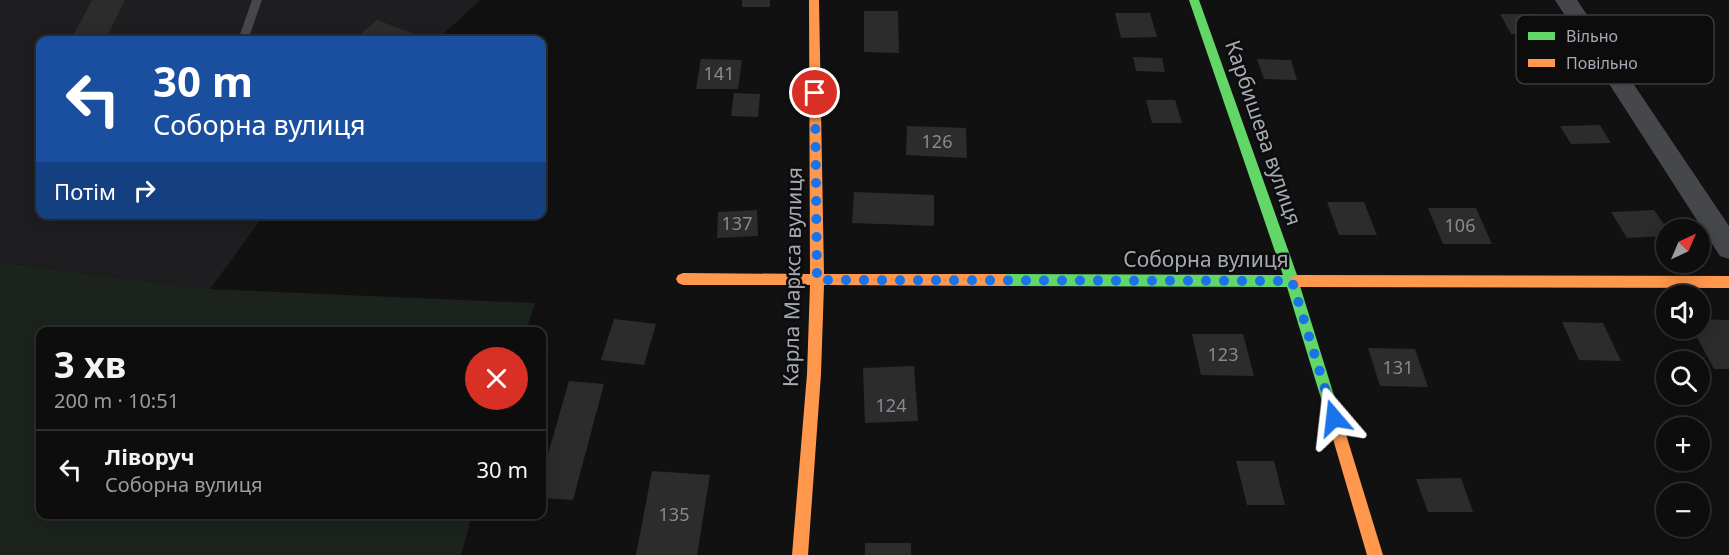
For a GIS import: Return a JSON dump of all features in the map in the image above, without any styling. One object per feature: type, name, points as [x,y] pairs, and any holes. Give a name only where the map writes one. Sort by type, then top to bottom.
[{"type":"street","name":"Карла Маркса вулиця","points":[[800,555],[814,374],[817,280],[814,0]]},
{"type":"street","name":"Карбишева вулиця","points":[[1194,0],[1292,281],[1375,555]]},
{"type":"street","points":[[1566,0],[1576,15]]},
{"type":"street","points":[[1621,84],[1729,248]]},
{"type":"street","name":"Соборна вулиця","points":[[683,279],[1729,282]]},
{"type":"lane","points":[[244,36],[258,0]]},
{"type":"shaded area","points":[[0,0],[480,0],[441,36],[36,36],[36,219],[261,219],[210,289],[0,262]]},
{"type":"shaded area","points":[[0,262],[210,289],[535,303],[527,327],[36,327],[36,519],[471,519],[461,555],[0,555]]},
{"type":"building","points":[[92,0],[125,0],[107,36],[73,36]]},
{"type":"building","points":[[742,0],[770,0],[770,7],[742,7]]},
{"type":"building","points":[[864,11],[898,11],[899,53],[864,52]]},
{"type":"building","points":[[1115,13],[1150,13],[1157,37],[1121,38]]},
{"type":"building","points":[[1500,14],[1536,14],[1516,15],[1516,34],[1511,34]]},
{"type":"building","points":[[377,20],[420,36],[359,36]]},
{"type":"building","points":[[1133,57],[1162,58],[1165,72],[1136,71]]},
{"type":"building","points":[[701,59],[742,60],[738,89],[696,89]]},
{"type":"building","points":[[1257,59],[1291,60],[1297,80],[1264,79]]},
{"type":"building","points":[[734,93],[760,94],[758,117],[731,116]]},
{"type":"building","points":[[1146,100],[1175,100],[1182,123],[1152,123]]},
{"type":"building","points":[[1600,125],[1611,143],[1571,144],[1560,126]]},
{"type":"building","points":[[907,126],[966,128],[967,158],[906,155]]},
{"type":"building","points":[[854,192],[934,195],[934,226],[852,223]]},
{"type":"building","points":[[1327,202],[1364,202],[1377,235],[1339,235]]},
{"type":"building","points":[[1428,208],[1476,208],[1492,244],[1443,244]]},
{"type":"building","points":[[757,210],[758,236],[717,238],[718,212]]},
{"type":"building","points":[[1654,210],[1660,219],[1656,219],[1656,237],[1627,238],[1611,212]]},
{"type":"building","points":[[614,319],[656,324],[644,365],[601,360]]},
{"type":"building","points":[[1710,319],[1729,320],[1729,369],[1714,369],[1710,362],[1710,351],[1704,351],[1698,339],[1710,339]]},
{"type":"building","points":[[1562,322],[1603,323],[1621,361],[1579,360]]},
{"type":"building","points":[[1192,334],[1243,334],[1254,376],[1201,375]]},
{"type":"building","points":[[1368,348],[1415,349],[1428,387],[1380,386]]},
{"type":"building","points":[[914,366],[918,421],[865,423],[863,368]]},
{"type":"building","points":[[569,381],[604,384],[573,500],[546,498],[546,461]]},
{"type":"building","points":[[1236,461],[1274,461],[1285,505],[1247,505]]},
{"type":"building","points":[[652,471],[710,475],[697,555],[636,555]]},
{"type":"building","points":[[1461,478],[1473,512],[1428,512],[1416,479]]},
{"type":"building","points":[[865,543],[911,543],[911,555],[865,555]]},
{"type":"traffic: fast","points":[[1194,0],[1292,281],[1330,405]]},
{"type":"traffic: fast","points":[[1004,280],[1297,281]]},
{"type":"traffic: slow","points":[[800,555],[814,374],[817,281],[814,0]]},
{"type":"traffic: slow","points":[[683,279],[1004,280]]},
{"type":"traffic: slow","points":[[1297,281],[1729,282]]},
{"type":"traffic: slow","points":[[1330,405],[1375,555]]},
{"type":"route","points":[[815,93],[817,280],[1292,281],[1334,418]]}]
